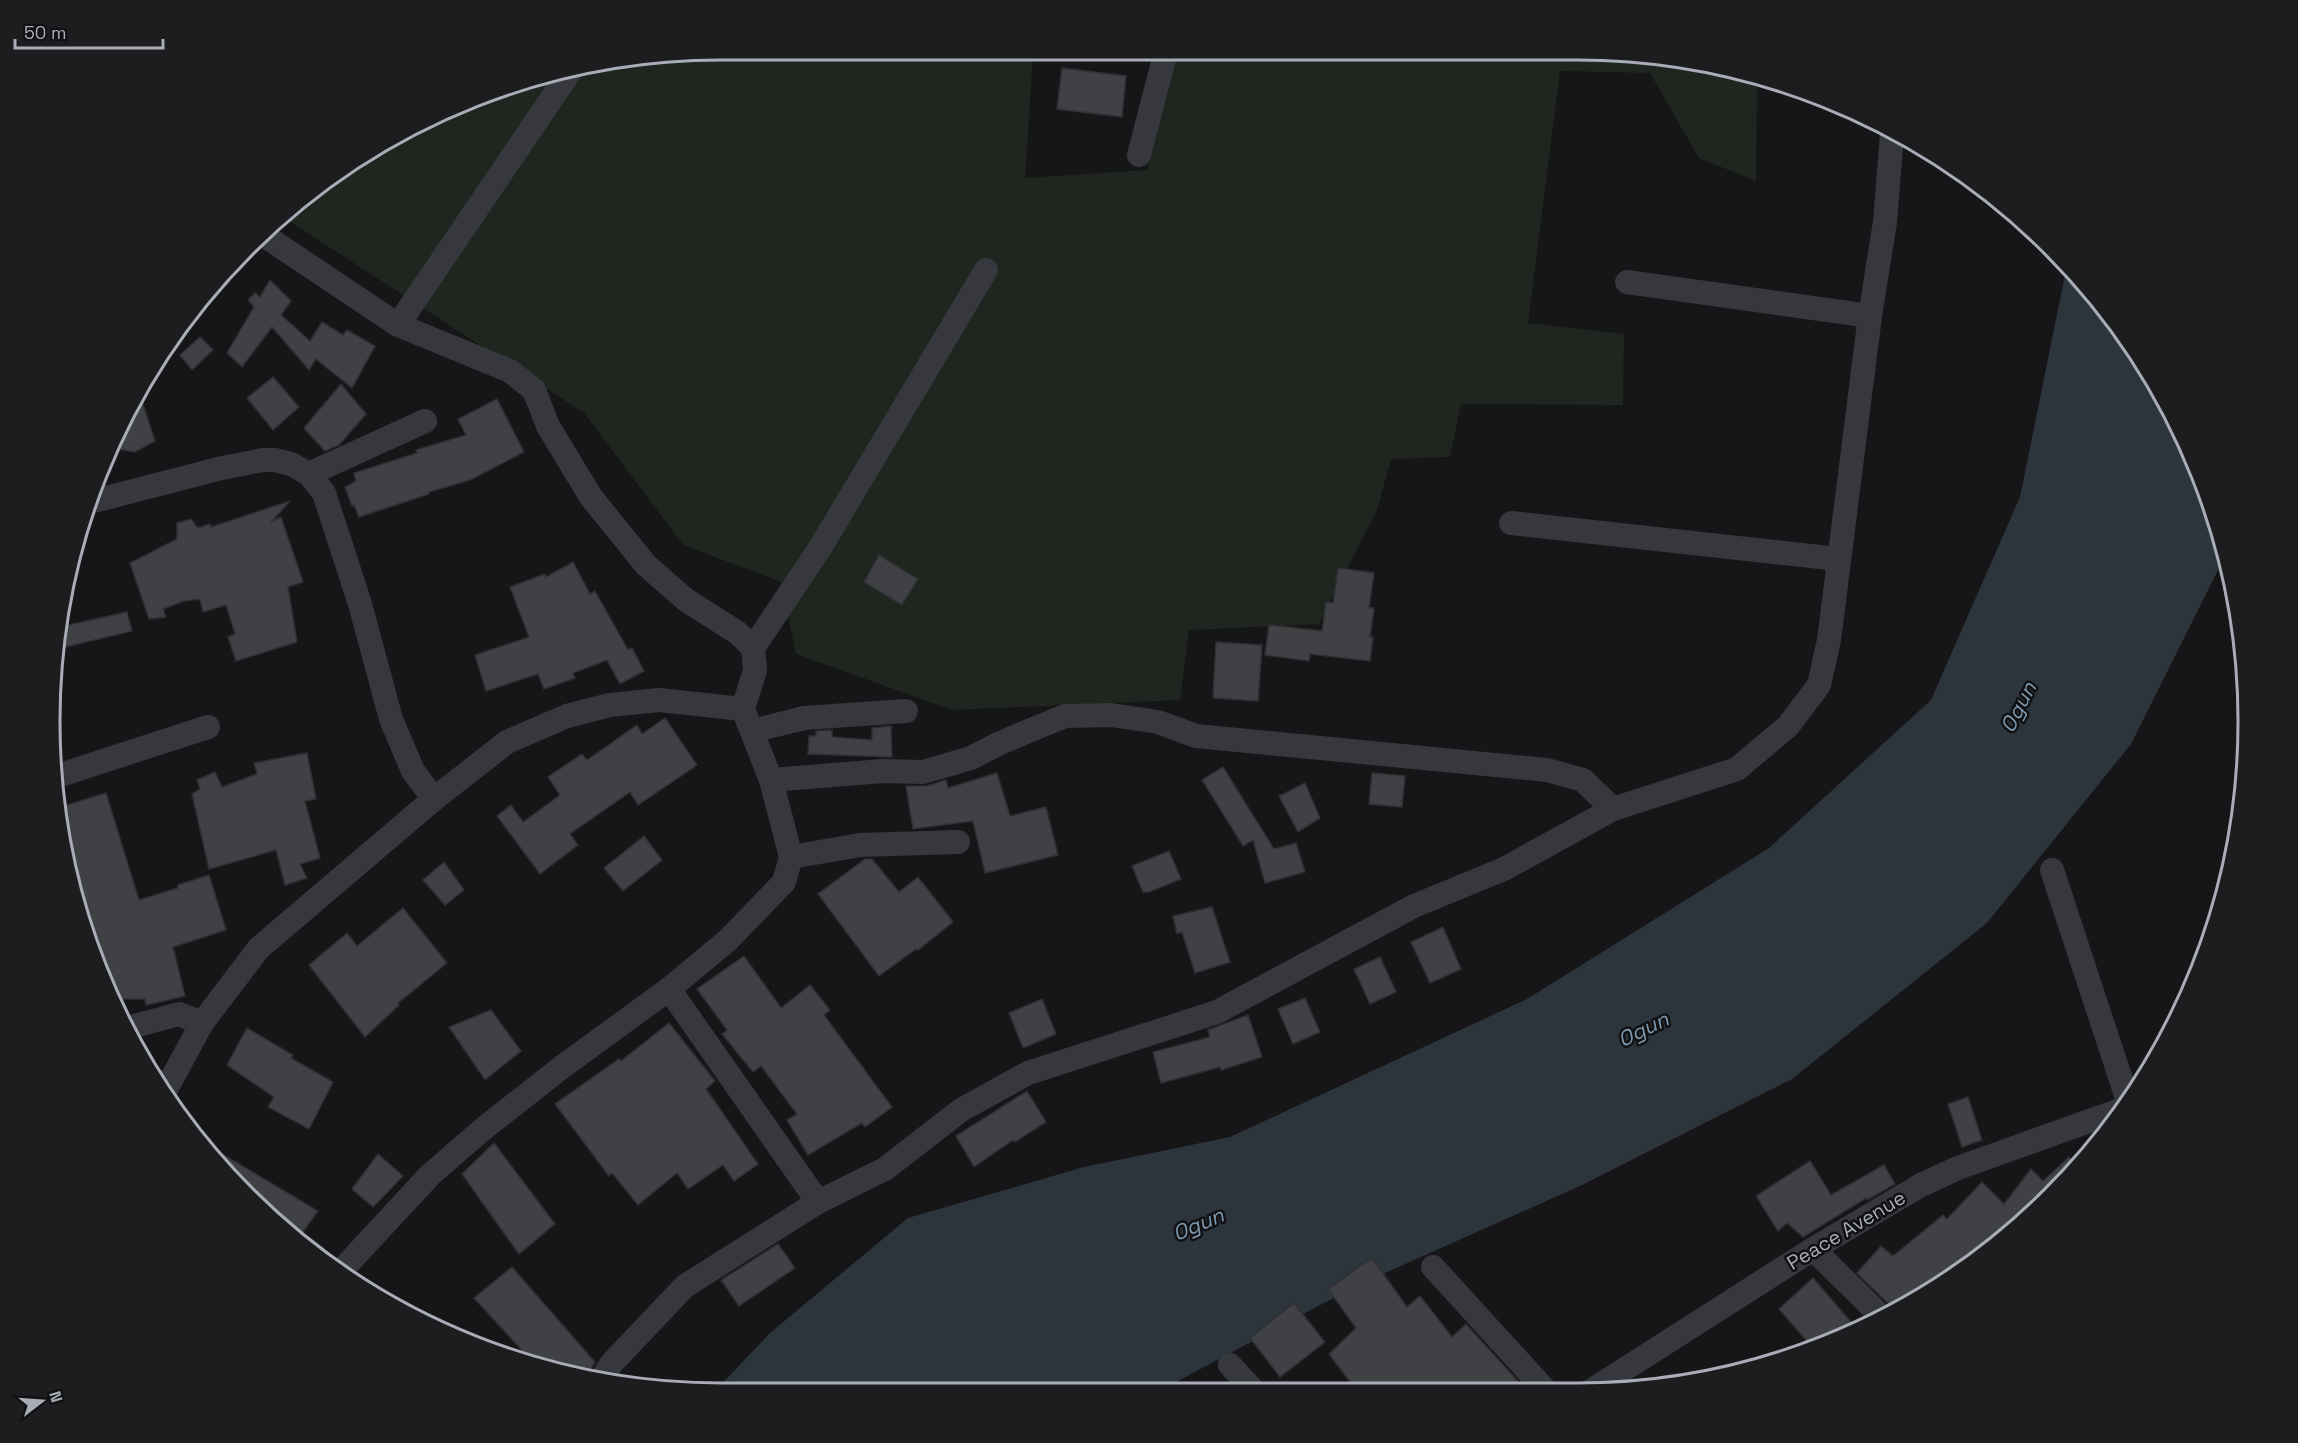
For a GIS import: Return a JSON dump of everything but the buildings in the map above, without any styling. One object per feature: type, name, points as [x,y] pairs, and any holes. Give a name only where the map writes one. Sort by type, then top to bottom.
[{"type":"street","points":[[1140,155],[1164,60]]},
{"type":"street","points":[[398,325],[565,80]]},
{"type":"street","points":[[606,1372],[611,1364],[685,1286],[818,1202],[885,1169],[962,1110],[1028,1073],[1217,1012],[1414,906],[1504,869],[1613,809],[1737,769],[1788,726],[1819,685],[1829,640],[1870,316],[1885,222],[1891,140]]},
{"type":"street","points":[[269,239],[398,325],[510,371],[534,390],[548,426],[591,497],[646,565],[686,600],[738,633],[753,648]]},
{"type":"street","points":[[346,1266],[422,1183],[483,1129],[562,1067],[669,989],[728,940],[784,882],[791,857],[771,780],[747,720],[755,670],[753,648],[820,548],[986,270]]},
{"type":"street","points":[[1627,282],[1870,316]]},
{"type":"street","points":[[309,474],[425,421]]},
{"type":"street","points":[[98,500],[222,468],[263,460],[291,464],[309,474],[324,493],[360,604],[391,719],[413,771],[434,799]]},
{"type":"street","points":[[1511,523],[1838,559]]},
{"type":"street","points":[[169,1085],[202,1023],[260,948],[434,799],[507,742],[567,716],[610,705],[659,700],[747,720],[906,711]]},
{"type":"street","points":[[771,780],[883,771],[923,772],[970,758],[1065,716],[1111,715],[1158,722],[1196,736],[1547,770],[1583,780],[1613,809]]},
{"type":"street","points":[[62,774],[208,727]]},
{"type":"street","points":[[791,857],[860,845],[958,842]]},
{"type":"street","points":[[2052,870],[2125,1092]]},
{"type":"street","points":[[669,989],[818,1202]]},
{"type":"street","points":[[135,1026],[179,1014],[202,1023]]},
{"type":"street","name":"Peace Avenue","points":[[1604,1382],[1813,1249],[1921,1185],[1958,1168],[2108,1114]]},
{"type":"street","points":[[1813,1249],[1875,1311]]},
{"type":"street","points":[[1433,1267],[1539,1383]]},
{"type":"street","points":[[1230,1365],[1247,1383]]},
{"type":"shaded area","points":[[1033,60],[1025,178],[1147,170],[1176,60],[1620,61],[1706,73],[1757,87],[1756,181],[1699,158],[1650,73],[1560,71],[1528,323],[1624,334],[1623,405],[1461,404],[1450,457],[1391,459],[1377,510],[1319,624],[1189,630],[1180,700],[952,710],[796,654],[781,582],[683,545],[584,413],[289,221],[354,171],[429,128],[468,110],[509,95],[592,73],[678,61]]},
{"type":"water","name":"Ogun","points":[[2065,276],[2127,354],[2170,429],[2203,509],[2219,568],[2131,744],[1987,923],[1792,1079],[1582,1185],[1356,1286],[1174,1383],[723,1383],[770,1333],[908,1218],[1084,1167],[1230,1137],[1527,999],[1769,848],[1931,700],[2020,497]]}]
